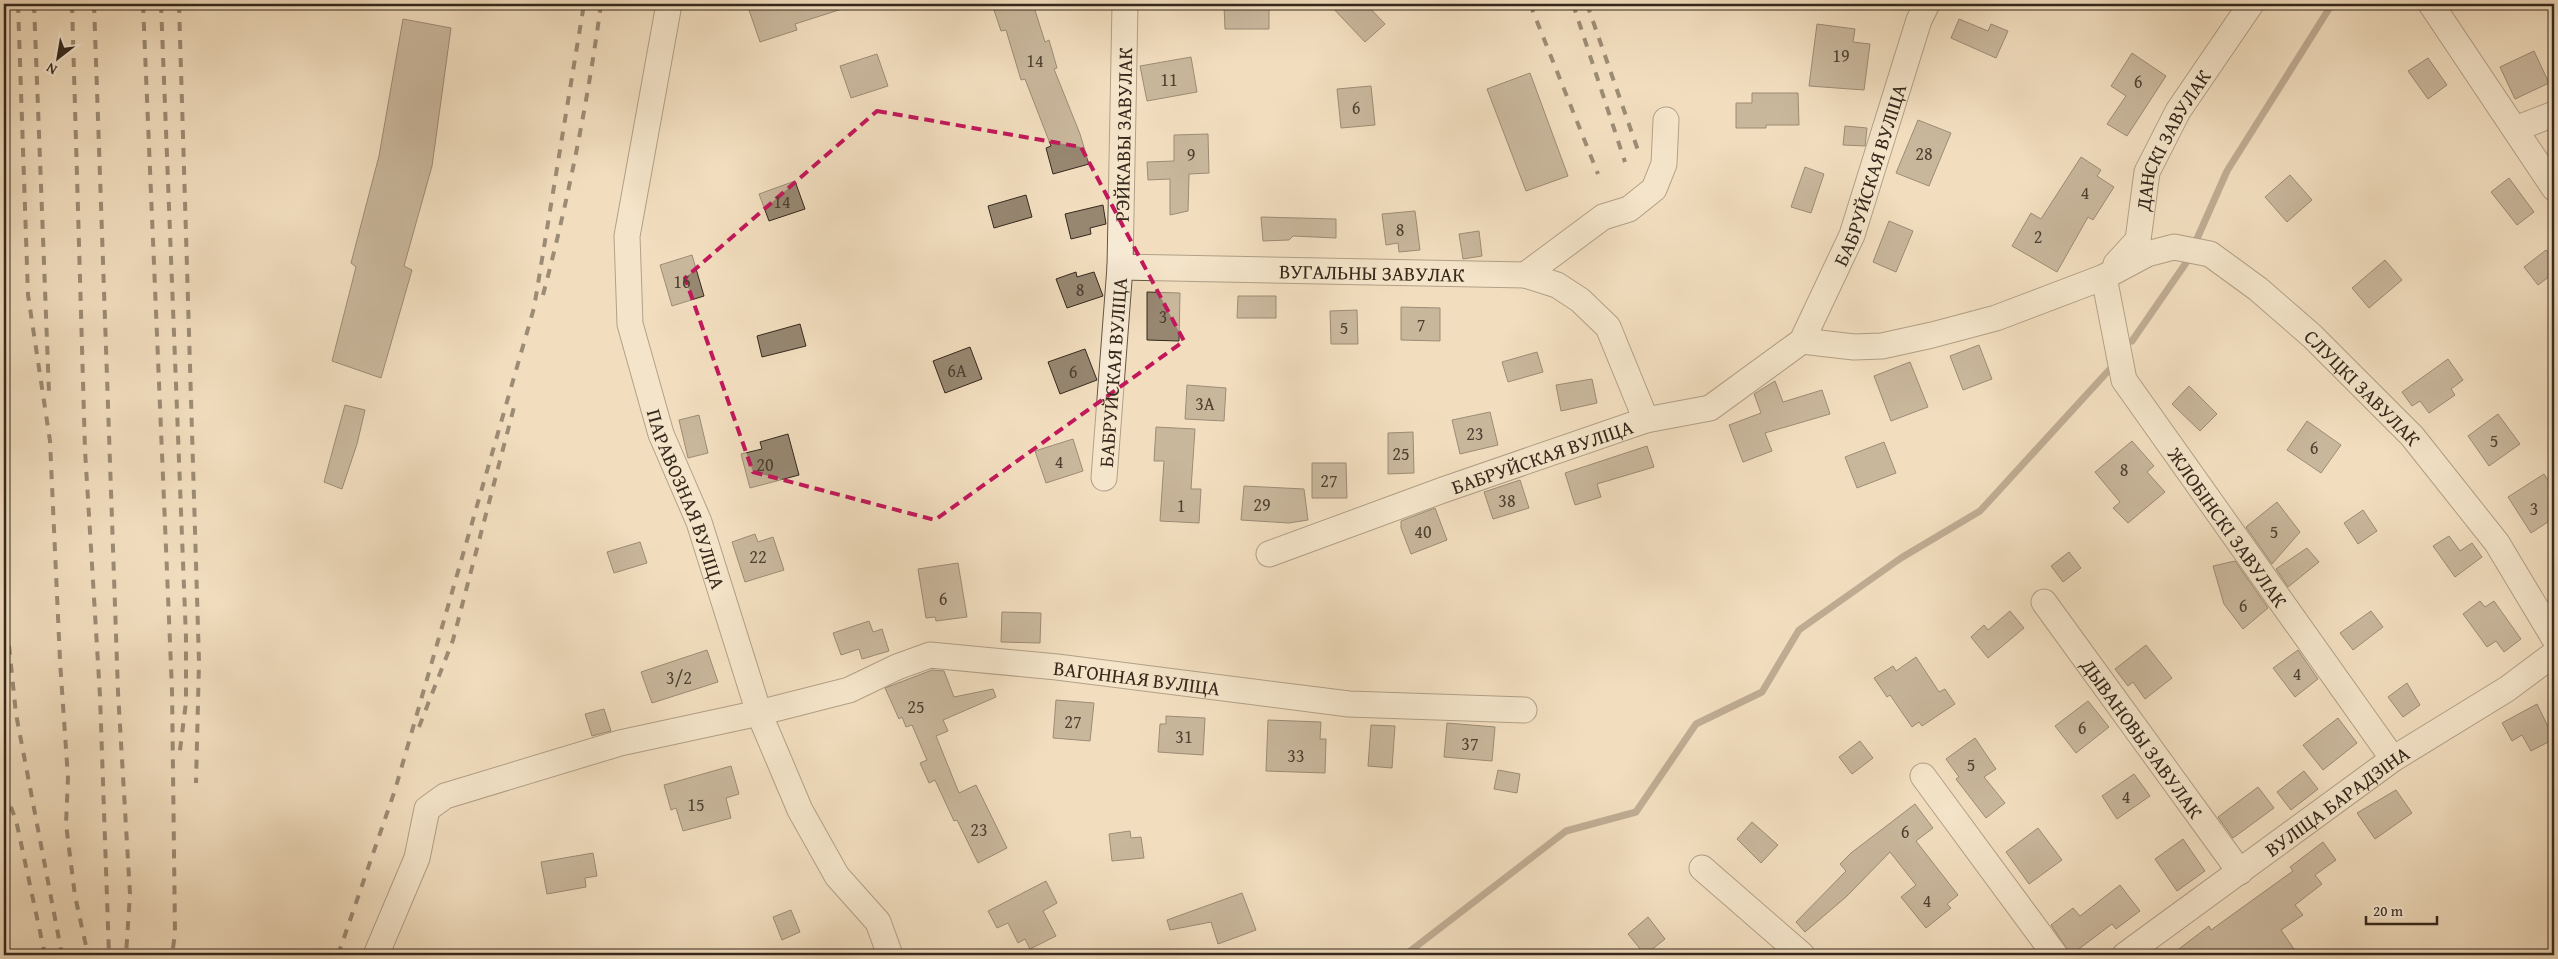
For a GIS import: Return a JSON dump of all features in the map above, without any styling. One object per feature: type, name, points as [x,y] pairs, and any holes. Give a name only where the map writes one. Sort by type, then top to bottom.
[{"type":"street","name":"РЭЙКАВЫ ЗАВУЛАК","points":[[1120,267],[1125,4]]},
{"type":"street","name":"БАБРУЙСКАЯ ВУЛІЦА","points":[[1269,554],[1443,490],[1646,420],[1710,408],[1802,341],[1852,235],[1920,20],[1927,4]]},
{"type":"street","name":"ДАНСКІ ЗАВУЛАК","points":[[2104,277],[2138,240],[2147,172],[2178,111],[2251,4]]},
{"type":"street","points":[[2431,4],[2554,188]]},
{"type":"street","name":"ПАРАВОЗНАЯ ВУЛІЦА","points":[[672,5],[627,236],[630,324],[661,434],[699,522],[759,713],[800,810],[836,876],[878,922],[890,955]]},
{"type":"street","points":[[2515,129],[2554,114]]},
{"type":"street","points":[[1525,275],[1604,217],[1629,209],[1654,189],[1664,164],[1666,120]]},
{"type":"street","name":"СЛУЦКІ ЗАВУЛАК","points":[[2104,277],[2147,254],[2174,247],[2210,254],[2258,289],[2312,336],[2412,436],[2497,543],[2554,638]]},
{"type":"street","name":"ВУГАЛЬНЫ ЗАВУЛАК","points":[[1120,267],[1525,275],[1557,285],[1580,300],[1608,327],[1646,420]]},
{"type":"street","name":"БАБРУЙСКАЯ ВУЛІЦА","points":[[1104,478],[1120,267]]},
{"type":"street","points":[[1802,341],[1854,347],[1882,346],[1932,336],[1996,318],[2104,277]]},
{"type":"street","name":"ЖЛОБІНСКІ ЗАВУЛАК","points":[[2104,277],[2124,380],[2393,759]]},
{"type":"street","name":"ДЫВАНОВЫ ЗАВУЛАК","points":[[2044,602],[2240,872]]},
{"type":"street","name":"ВУЛІЦА БАРАДЗІНА","points":[[2125,955],[2393,759],[2507,688],[2554,654]]},
{"type":"street","name":"ВАГОННАЯ ВУЛІЦА","points":[[376,955],[417,858],[427,809],[445,796],[620,743],[759,713],[849,690],[897,667],[930,656],[1056,667],[1349,704],[1524,710]]},
{"type":"street","points":[[1923,776],[2055,955]]},
{"type":"street","points":[[1702,868],[1802,955]]},
{"type":"highlighted area","points":[[877,111],[1081,147],[1184,341],[935,520],[753,472],[685,278]]},
{"type":"building","points":[[768,4],[844,4],[845,8],[795,24],[797,30],[760,42],[749,10]]},
{"type":"building","points":[[992,4],[1033,4],[1045,42],[1049,40],[1057,68],[1054,69],[1080,134],[1089,164],[1053,174],[1046,148],[1051,146],[1025,79],[1021,80],[1006,30],[1001,31]]},
{"type":"building","points":[[1242,4],[1269,4],[1269,29],[1225,29],[1224,6],[1242,6]]},
{"type":"building","points":[[1329,4],[1366,4],[1385,24],[1365,42]]},
{"type":"building","points":[[403,19],[451,28],[432,166],[404,266],[412,270],[381,378],[332,361],[356,267],[351,263],[379,156]]},
{"type":"building","points":[[1959,19],[1988,31],[1991,24],[2008,31],[1996,58],[1951,38]]},
{"type":"building","points":[[1817,24],[1855,29],[1853,42],[1870,44],[1864,90],[1809,86]]},
{"type":"building","points":[[2534,51],[2549,83],[2515,99],[2500,67]]},
{"type":"building","points":[[2132,53],[2166,76],[2127,136],[2107,124],[2126,96],[2111,86]]},
{"type":"building","points":[[877,54],[888,86],[851,98],[840,66]]},
{"type":"building","points":[[1191,57],[1197,92],[1147,101],[1140,66]]},
{"type":"building","points":[[2428,58],[2447,85],[2428,99],[2408,71]]},
{"type":"building","points":[[1530,73],[1568,176],[1526,191],[1487,89]]},
{"type":"building","points":[[1371,86],[1375,125],[1341,128],[1337,89]]},
{"type":"building","points":[[1752,93],[1798,93],[1799,125],[1766,125],[1766,128],[1736,128],[1736,103],[1752,103]]},
{"type":"building","points":[[1918,120],[1951,133],[1929,186],[1896,173]]},
{"type":"building","points":[[1845,126],[1867,128],[1865,146],[1843,145]]},
{"type":"building","points":[[1208,134],[1209,173],[1189,174],[1188,211],[1170,215],[1170,179],[1148,180],[1147,162],[1174,161],[1174,135]]},
{"type":"building","points":[[2081,157],[2101,170],[2097,176],[2114,187],[2093,220],[2088,217],[2057,272],[2012,246],[2031,213],[2041,219]]},
{"type":"building","points":[[1805,167],[1824,174],[1811,213],[1791,207]]},
{"type":"building","points":[[2290,175],[2312,200],[2287,222],[2265,197]]},
{"type":"building","points":[[2509,178],[2534,212],[2517,225],[2491,192]]},
{"type":"building","points":[[795,181],[805,209],[769,221],[759,194]]},
{"type":"building","points":[[1026,195],[1032,217],[994,228],[988,206]]},
{"type":"building","points":[[1103,205],[1106,224],[1090,228],[1091,234],[1071,239],[1065,214]]},
{"type":"building","points":[[1415,211],[1420,250],[1399,252],[1398,243],[1386,245],[1382,214]]},
{"type":"building","points":[[1261,217],[1336,219],[1336,238],[1293,236],[1289,240],[1263,241]]},
{"type":"building","points":[[1889,221],[1913,231],[1896,272],[1873,262]]},
{"type":"building","points":[[1479,231],[1482,256],[1463,259],[1459,234]]},
{"type":"building","points":[[2546,250],[2554,260],[2554,273],[2538,285],[2524,267]]},
{"type":"building","points":[[692,255],[704,296],[672,306],[660,265]]},
{"type":"building","points":[[2385,260],[2402,280],[2369,308],[2352,288]]},
{"type":"building","points":[[1076,272],[1077,277],[1094,272],[1103,296],[1067,308],[1056,279]]},
{"type":"building","points":[[1147,292],[1180,293],[1179,341],[1147,340]]},
{"type":"building","points":[[1238,296],[1276,296],[1276,318],[1237,318]]},
{"type":"building","points":[[1401,307],[1440,308],[1440,341],[1401,340]]},
{"type":"building","points":[[1357,310],[1358,344],[1331,344],[1330,311]]},
{"type":"building","points":[[800,324],[806,346],[762,357],[757,336]]},
{"type":"building","points":[[1979,345],[1992,379],[1963,390],[1950,356]]},
{"type":"building","points":[[970,347],[982,379],[945,393],[933,361]]},
{"type":"building","points":[[1085,349],[1097,380],[1060,394],[1048,362]]},
{"type":"building","points":[[1537,352],[1543,372],[1508,382],[1502,362]]},
{"type":"building","points":[[2448,359],[2463,380],[2451,389],[2455,395],[2429,413],[2420,401],[2412,406],[2402,392]]},
{"type":"building","points":[[1910,362],[1928,407],[1891,421],[1874,376]]},
{"type":"building","points":[[1592,379],[1597,403],[1561,411],[1556,385]]},
{"type":"building","points":[[1775,381],[1783,402],[1822,390],[1830,414],[1765,433],[1772,451],[1743,462],[1729,425],[1761,413],[1754,394]]},
{"type":"building","points":[[1187,385],[1226,388],[1224,421],[1185,419]]},
{"type":"building","points":[[2189,386],[2217,414],[2200,431],[2172,404]]},
{"type":"building","points":[[345,405],[365,410],[357,444],[342,489],[324,482]]},
{"type":"building","points":[[1490,412],[1498,445],[1460,454],[1452,420]]},
{"type":"building","points":[[2498,414],[2520,444],[2489,466],[2468,436]]},
{"type":"building","points":[[699,415],[708,453],[688,458],[679,420]]},
{"type":"building","points":[[2307,421],[2341,445],[2321,473],[2287,450]]},
{"type":"building","points":[[1156,427],[1195,429],[1191,489],[1201,489],[1199,523],[1160,521],[1164,461],[1154,461]]},
{"type":"building","points":[[1413,432],[1414,473],[1388,474],[1388,433]]},
{"type":"building","points":[[788,434],[799,475],[750,488],[741,454],[762,449],[760,442]]},
{"type":"building","points":[[1073,439],[1083,471],[1046,483],[1035,451]]},
{"type":"building","points":[[2132,441],[2154,466],[2147,472],[2165,492],[2128,523],[2113,508],[2120,502],[2095,472]]},
{"type":"building","points":[[1884,442],[1896,473],[1857,488],[1845,457]]},
{"type":"building","points":[[1647,446],[1654,467],[1597,484],[1601,497],[1575,505],[1565,473]]},
{"type":"building","points":[[1312,463],[1346,463],[1347,498],[1312,498]]},
{"type":"building","points":[[2544,474],[2554,490],[2554,518],[2531,533],[2508,497]]},
{"type":"building","points":[[1520,480],[1529,508],[1493,519],[1484,492]]},
{"type":"building","points":[[1244,486],[1304,489],[1308,520],[1289,523],[1241,520]]},
{"type":"building","points":[[2277,502],[2300,532],[2272,564],[2246,527]]},
{"type":"building","points":[[1435,508],[1447,540],[1411,554],[1401,528],[1401,521]]},
{"type":"building","points":[[2363,510],[2377,531],[2358,544],[2344,523]]},
{"type":"building","points":[[755,534],[758,542],[773,537],[784,570],[745,582],[732,542]]},
{"type":"building","points":[[2449,536],[2460,551],[2472,543],[2482,557],[2455,577],[2433,546]]},
{"type":"building","points":[[640,542],[647,563],[614,573],[607,552]]},
{"type":"building","points":[[2307,548],[2319,562],[2288,587],[2276,569]]},
{"type":"building","points":[[2069,552],[2081,568],[2063,582],[2051,566]]},
{"type":"building","points":[[2235,561],[2268,608],[2243,629],[2224,604],[2213,566]]},
{"type":"building","points":[[958,563],[967,617],[936,621],[935,617],[926,618],[918,569]]},
{"type":"building","points":[[2480,601],[2485,607],[2494,601],[2521,639],[2504,652],[2496,641],[2487,647],[2463,614]]},
{"type":"building","points":[[2010,611],[2024,628],[1988,658],[1971,637],[1984,625],[1988,630]]},
{"type":"building","points":[[2371,611],[2383,627],[2353,650],[2340,633]]},
{"type":"building","points":[[1002,612],[1041,613],[1040,643],[1001,642]]},
{"type":"building","points":[[869,621],[873,632],[882,629],[889,651],[862,659],[859,649],[841,655],[833,633]]},
{"type":"building","points":[[2146,645],[2172,678],[2145,699],[2133,682],[2128,686],[2115,669]]},
{"type":"building","points":[[707,650],[718,682],[652,703],[641,672]]},
{"type":"building","points":[[2298,650],[2318,679],[2295,697],[2273,668]]},
{"type":"building","points":[[1916,657],[1939,692],[1945,689],[1955,704],[1922,726],[1919,722],[1912,727],[1890,695],[1887,697],[1874,678],[1893,666],[1896,671]]},
{"type":"building","points":[[932,670],[944,671],[954,697],[993,689],[996,697],[943,720],[948,731],[936,736],[959,793],[976,785],[1007,848],[978,863],[957,820],[954,821],[935,780],[929,783],[920,763],[927,760],[912,725],[906,727],[902,717],[899,719],[885,688]]},
{"type":"building","points":[[2407,683],[2420,705],[2403,717],[2388,697]]},
{"type":"building","points":[[1056,700],[1094,703],[1090,741],[1053,738]]},
{"type":"building","points":[[2088,701],[2109,727],[2076,753],[2055,726]]},
{"type":"building","points":[[2537,704],[2554,739],[2531,751],[2522,735],[2512,741],[2502,723]]},
{"type":"building","points":[[604,709],[611,731],[592,736],[585,714]]},
{"type":"building","points":[[1166,716],[1205,718],[1203,755],[1158,752],[1160,724],[1166,724]]},
{"type":"building","points":[[2338,718],[2357,743],[2323,770],[2303,745]]},
{"type":"building","points":[[1268,720],[1321,722],[1320,739],[1326,739],[1325,773],[1266,771]]},
{"type":"building","points":[[1447,723],[1495,727],[1492,761],[1444,757]]},
{"type":"building","points":[[1371,725],[1395,726],[1392,768],[1368,766]]},
{"type":"building","points":[[1975,738],[1996,769],[1984,777],[2005,803],[1986,818],[1956,779],[1959,777],[1946,759]]},
{"type":"building","points":[[1860,741],[1873,758],[1852,774],[1839,757]]},
{"type":"building","points":[[731,766],[739,794],[726,798],[731,818],[683,831],[676,808],[671,810],[664,785]]},
{"type":"building","points":[[1498,770],[1520,774],[1517,793],[1494,789]]},
{"type":"building","points":[[2304,771],[2318,789],[2291,810],[2277,792]]},
{"type":"building","points":[[2134,774],[2150,796],[2117,819],[2102,796]]},
{"type":"building","points":[[2258,787],[2274,808],[2233,838],[2218,817]]},
{"type":"building","points":[[2396,790],[2412,813],[2375,839],[2357,813]]},
{"type":"building","points":[[1915,804],[1933,828],[1916,841],[1958,895],[1947,904],[1951,908],[1926,928],[1901,897],[1916,885],[1890,852],[1846,897],[1805,932],[1796,922],[1846,871],[1840,864],[1851,853]]},
{"type":"building","points":[[1752,822],[1778,845],[1761,863],[1737,839]]},
{"type":"building","points":[[2038,828],[2062,860],[2029,884],[2006,852]]},
{"type":"building","points":[[1130,831],[1131,838],[1141,837],[1144,858],[1112,861],[1109,834]]},
{"type":"building","points":[[2183,839],[2205,871],[2177,891],[2155,859]]},
{"type":"building","points":[[2323,842],[2336,860],[2315,875],[2322,884],[2295,905],[2303,915],[2281,930],[2298,955],[2171,955],[2209,926],[2211,930],[2293,871],[2290,867]]},
{"type":"building","points":[[593,853],[597,876],[585,878],[586,887],[547,894],[541,862]]},
{"type":"building","points":[[1046,881],[1057,903],[1043,911],[1056,936],[1030,949],[1025,939],[1018,943],[1008,923],[997,928],[988,911]]},
{"type":"building","points":[[2120,885],[2140,911],[2116,929],[2112,924],[2071,955],[2051,925],[2073,908],[2080,916]]},
{"type":"building","points":[[1242,893],[1256,930],[1218,944],[1211,922],[1170,930],[1167,920]]},
{"type":"building","points":[[791,910],[800,932],[782,940],[773,917]]},
{"type":"building","points":[[1648,917],[1665,939],[1645,955],[1628,934]]},
{"type":"waterway","points":[[2196,241],[2227,171],[2332,4]]},
{"type":"waterway","points":[[2132,341],[2188,260]]},
{"type":"waterway","points":[[1405,955],[1566,831],[1636,812],[1696,724],[1762,692],[1799,630],[1901,558],[1980,511],[2110,369]]},
{"type":"railway","points":[[18,4],[28,295],[50,441],[60,661],[68,778],[66,824],[75,896],[88,955]]},
{"type":"railway","points":[[34,4],[49,393]]},
{"type":"railway","points":[[72,4],[85,450],[100,696],[109,955]]},
{"type":"railway","points":[[94,4],[118,692],[130,894],[126,955]]},
{"type":"railway","points":[[143,4],[172,690],[175,934],[172,955]]},
{"type":"railway","points":[[161,4],[186,638],[186,702],[179,758]]},
{"type":"railway","points":[[179,4],[199,662],[196,783]]},
{"type":"railway","points":[[338,955],[395,790],[534,308],[584,4]]},
{"type":"railway","points":[[543,295],[561,224],[576,151],[601,4]]},
{"type":"railway","points":[[1530,4],[1598,174]]},
{"type":"railway","points":[[1573,4],[1625,162]]},
{"type":"railway","points":[[1587,4],[1640,156]]},
{"type":"railway","points":[[419,727],[453,640],[514,407]]},
{"type":"railway","points":[[4,538],[8,636],[16,714],[62,955]]},
{"type":"railway","points":[[4,790],[16,820],[45,955]]}]
